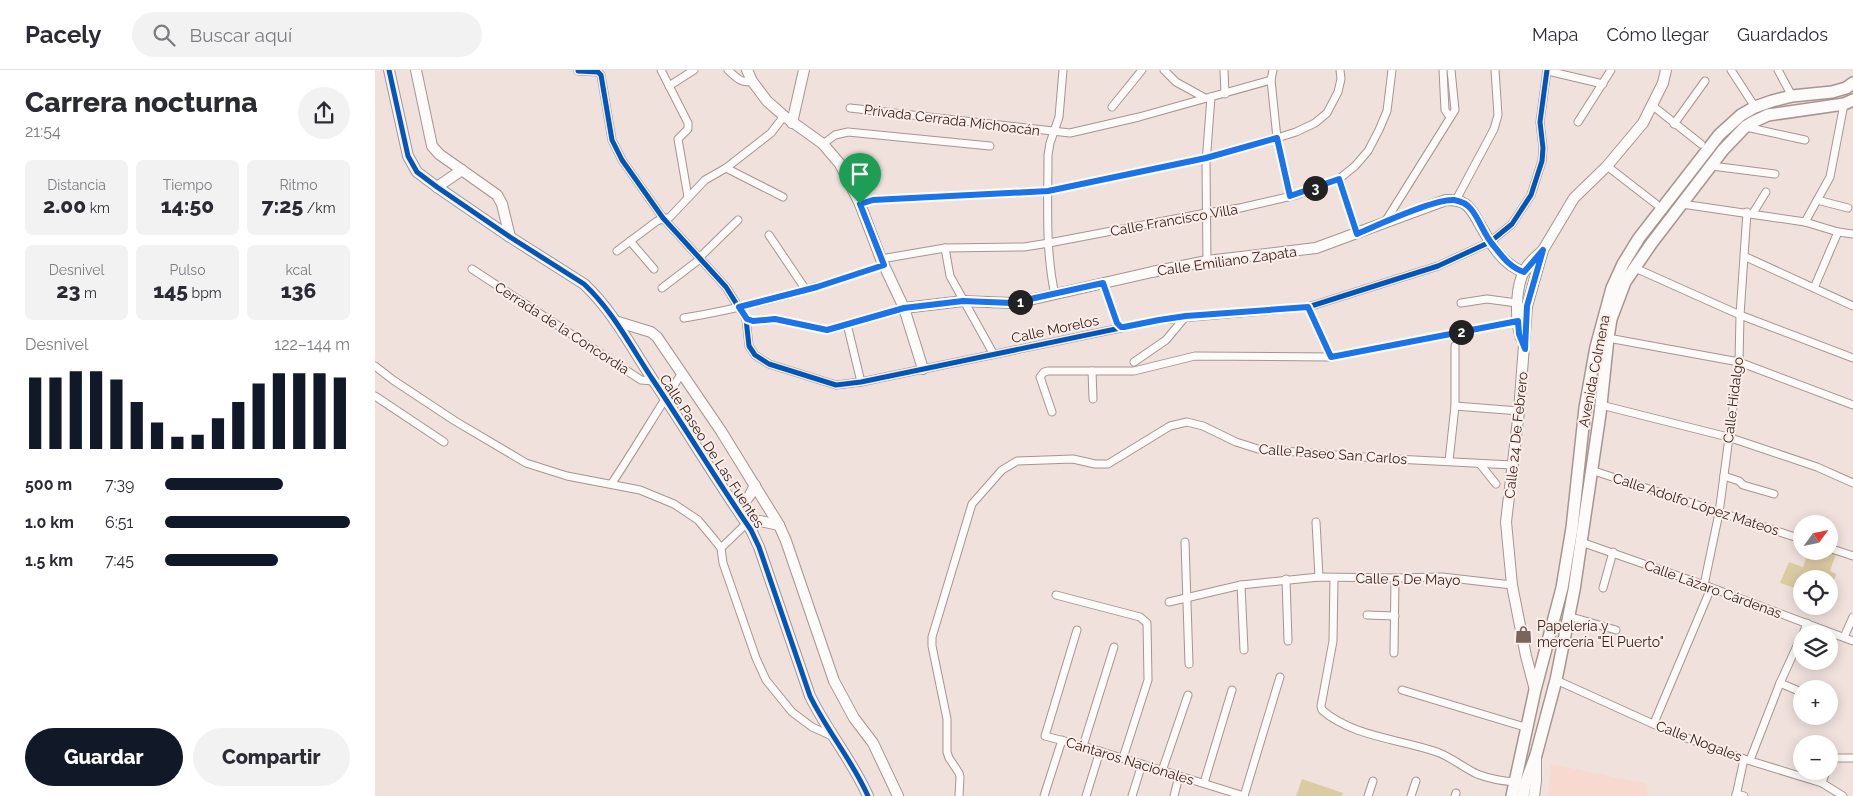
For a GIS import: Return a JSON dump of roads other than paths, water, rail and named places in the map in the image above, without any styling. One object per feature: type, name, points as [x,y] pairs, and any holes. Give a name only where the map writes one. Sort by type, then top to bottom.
[{"type":"main road","name":"Avenida Colmena","points":[[1526,788],[1528,728],[1535,690],[1563,588],[1572,528],[1585,408],[1596,347],[1612,288],[1623,264],[1639,238],[1719,135],[1741,116],[1755,107],[1771,101],[1792,96],[1832,92],[1846,88],[1853,83]]},
{"type":"main road","name":"Avenida Colmena","points":[[1526,788],[1555,680],[1574,590],[1601,405],[1608,338],[1611,319],[1621,292],[1635,268],[1681,204],[1723,150],[1745,127],[1768,115],[1848,102]]},
{"type":"main road","points":[[1512,796],[1526,788]]},
{"type":"street","name":"Calle Paseo De Las Fuentes","points":[[389,70],[408,156],[417,172],[510,237],[584,284],[615,321],[666,398],[759,547],[817,712],[855,770],[868,796]]},
{"type":"street","points":[[416,70],[432,146],[439,154],[497,195],[502,204],[510,237]]},
{"type":"street","points":[[661,70],[688,124],[688,130],[678,139],[688,198]]},
{"type":"street","points":[[669,86],[694,70]]},
{"type":"street","points":[[728,70],[743,82],[752,81]]},
{"type":"street","points":[[747,70],[752,81],[767,101],[788,120],[823,144],[840,164],[860,204],[904,308],[923,369]]},
{"type":"street","points":[[617,251],[657,221],[670,217],[705,180],[726,168],[788,120],[804,70]]},
{"type":"street","points":[[1055,295],[1051,278],[1049,243],[1048,155],[1059,117],[1063,70]]},
{"type":"street","points":[[1164,70],[1176,82],[1208,97],[1206,158],[1207,261]]},
{"type":"street","points":[[1224,70],[1225,94]]},
{"type":"street","points":[[1273,70],[1271,80],[1277,138],[1290,196]]},
{"type":"street","points":[[860,204],[873,200],[1048,191],[1206,158],[1296,132],[1315,123],[1327,113],[1338,92],[1341,70]]},
{"type":"street","name":"Calle Francisco Villa","points":[[684,318],[739,307],[806,290],[883,262],[945,248],[1024,247],[1049,243],[1240,208],[1290,196],[1339,179],[1355,166],[1368,151],[1379,130],[1387,111],[1392,70]]},
{"type":"street","points":[[1443,70],[1445,110],[1450,117]]},
{"type":"street","points":[[1385,222],[1455,110],[1451,70]]},
{"type":"street","points":[[1495,70],[1498,114],[1493,129],[1456,200],[1464,203],[1471,209],[1490,242],[1509,264],[1515,269],[1524,272]]},
{"type":"street","points":[[1578,122],[1611,70]]},
{"type":"street","name":"Calle 24 De Febrero","points":[[1535,690],[1526,656],[1512,585],[1506,522],[1519,411],[1527,306],[1543,250],[1574,198],[1607,166],[1643,123],[1663,83],[1666,70]]},
{"type":"street","points":[[1731,70],[1755,107]]},
{"type":"street","points":[[1778,70],[1792,96]]},
{"type":"street","points":[[1112,107],[1139,71]]},
{"type":"street","points":[[1103,283],[1117,323],[1121,327],[1129,327],[1186,316],[1308,307],[1438,266],[1490,242],[1512,224],[1531,195],[1542,161],[1543,148],[1540,122],[1547,71],[1603,84]]},
{"type":"street","points":[[578,72],[598,72],[601,75],[612,140],[622,160],[663,218],[726,288],[747,319]]},
{"type":"street","name":"Privada Cerrada Michoacán","points":[[850,108],[1054,132],[1078,133],[1271,80]]},
{"type":"street","points":[[1674,124],[1705,81]]},
{"type":"street","points":[[1805,222],[1830,178],[1848,102]]},
{"type":"street","points":[[1653,106],[1701,144]]},
{"type":"street","points":[[1745,127],[1805,140]]},
{"type":"street","points":[[823,144],[835,135],[848,132],[990,146]]},
{"type":"street","points":[[1607,166],[1656,204]]},
{"type":"street","points":[[1712,166],[1775,174]]},
{"type":"street","points":[[726,168],[783,197]]},
{"type":"street","points":[[437,187],[462,170]]},
{"type":"street","points":[[1339,179],[1357,234]]},
{"type":"street","name":"Calle Hidalgo","points":[[1654,723],[1707,587],[1739,362],[1740,314],[1750,213],[1766,192]]},
{"type":"street","name":"Calle Emiliano Zapata","points":[[747,319],[753,321],[775,319],[827,330],[904,308],[963,301],[1012,303],[1207,261],[1316,248],[1436,203],[1456,200]]},
{"type":"street","points":[[1817,200],[1848,208]]},
{"type":"street","points":[[1681,204],[1805,222],[1838,232],[1853,234]]},
{"type":"street","points":[[662,288],[699,258],[738,220]]},
{"type":"street","points":[[1814,288],[1838,232]]},
{"type":"street","points":[[769,235],[806,290]]},
{"type":"street","points":[[630,241],[654,269]]},
{"type":"street","points":[[945,248],[950,276],[993,353]]},
{"type":"street","points":[[1525,349],[1519,334],[1517,303],[1524,272],[1543,250]]},
{"type":"street","points":[[1745,257],[1853,306]]},
{"type":"street","points":[[1635,268],[1740,314],[1853,358]]},
{"type":"street","name":"Cerrada de la Concordia","points":[[472,269],[641,380],[653,381]]},
{"type":"street","points":[[1461,303],[1487,299],[1517,303]]},
{"type":"street","points":[[1308,307],[1331,357]]},
{"type":"street","points":[[1133,362],[1165,340],[1186,316]]},
{"type":"street","name":"Calle Morelos","points":[[747,319],[749,346],[755,355],[769,364],[836,385],[861,382],[1121,327]]},
{"type":"street","points":[[615,321],[651,332],[657,337],[755,485],[779,525],[834,681],[854,718],[873,743],[898,796]]},
{"type":"street","points":[[1052,412],[1041,380],[1042,374],[1048,371],[1134,371],[1195,356],[1331,357],[1518,321]]},
{"type":"street","points":[[847,324],[861,382]]},
{"type":"street","points":[[1608,338],[1739,362],[1853,405]]},
{"type":"street","points":[[1449,461],[1455,406],[1455,346]]},
{"type":"street","points":[[375,366],[455,421],[526,463],[567,476],[612,483],[647,492],[683,510],[698,520],[721,548],[723,563],[756,658],[767,680],[792,712],[812,727],[834,737]]},
{"type":"street","points":[[1093,371],[1093,399]]},
{"type":"street","points":[[612,483],[682,373]]},
{"type":"street","points":[[375,396],[444,442]]},
{"type":"street","points":[[1601,405],[1728,437],[1817,468],[1853,483]]},
{"type":"street","points":[[1455,406],[1519,411]]},
{"type":"street","name":"Calle Paseo San Carlos","points":[[959,796],[959,773],[949,758],[947,719],[932,646],[932,637],[971,508],[1002,470],[1014,462],[1023,460],[1073,459],[1095,464],[1108,464],[1170,426],[1187,422],[1194,423],[1236,442],[1258,449],[1376,458],[1512,465]]},
{"type":"street","points":[[1480,464],[1496,484]]},
{"type":"street","name":"Calle Adolfo López Mateos","points":[[1591,470],[1793,536]]},
{"type":"street","points":[[1723,476],[1739,480],[1743,485],[1775,494]]},
{"type":"street","points":[[732,501],[746,500],[755,485]]},
{"type":"street","points":[[721,548],[746,524],[760,521],[779,525]]},
{"type":"street","points":[[1316,522],[1319,577]]},
{"type":"street","points":[[1185,542],[1189,664]]},
{"type":"street","name":"Calle Lázaro Cárdenas","points":[[1581,542],[1613,552],[1853,641]]},
{"type":"street","points":[[1838,551],[1853,556]]},
{"type":"street","points":[[1603,588],[1613,552]]},
{"type":"street","name":"Calle 5 De Mayo","points":[[1169,602],[1241,585],[1319,577],[1442,577],[1512,585]]},
{"type":"street","points":[[1334,578],[1333,641],[1321,706],[1322,710],[1337,720],[1375,735],[1438,752],[1477,774],[1526,788],[1534,796]]},
{"type":"street","points":[[1394,653],[1395,578]]},
{"type":"street","points":[[1286,579],[1288,641]]},
{"type":"street","points":[[1241,585],[1244,650]]},
{"type":"street","points":[[1056,594],[1140,617],[1147,623],[1148,680],[1123,758]]},
{"type":"street","points":[[1367,615],[1395,616]]},
{"type":"street","points":[[1568,616],[1615,630]]},
{"type":"street","points":[[1844,637],[1853,617]]},
{"type":"street","name":"Cántaros Nacionales","points":[[1077,630],[1045,736],[1204,783],[1220,792],[1244,796]]},
{"type":"street","points":[[1083,746],[1114,647]]},
{"type":"street","points":[[1744,796],[1736,795],[1747,760],[1793,656]]},
{"type":"street","points":[[1244,796],[1280,677]]},
{"type":"street","name":"Calle Nogales","points":[[1555,680],[1673,733],[1747,760],[1822,783],[1843,796]]},
{"type":"street","points":[[1780,683],[1793,689]]},
{"type":"street","points":[[1204,783],[1232,690]]},
{"type":"street","points":[[1402,690],[1528,728]]},
{"type":"street","points":[[1163,771],[1188,695]]},
{"type":"street","points":[[1044,796],[1062,740]]},
{"type":"street","points":[[1838,758],[1851,758],[1853,749]]},
{"type":"street","points":[[1086,796],[1100,751]]},
{"type":"street","points":[[1132,796],[1142,764]]},
{"type":"street","points":[[1173,796],[1179,776]]},
{"type":"street","points":[[1368,796],[1373,781]]},
{"type":"street","points":[[1411,796],[1416,781]]},
{"type":"place","name":"Papelería y mercería \"El Puerto\"","points":[[1523,634]]}]
